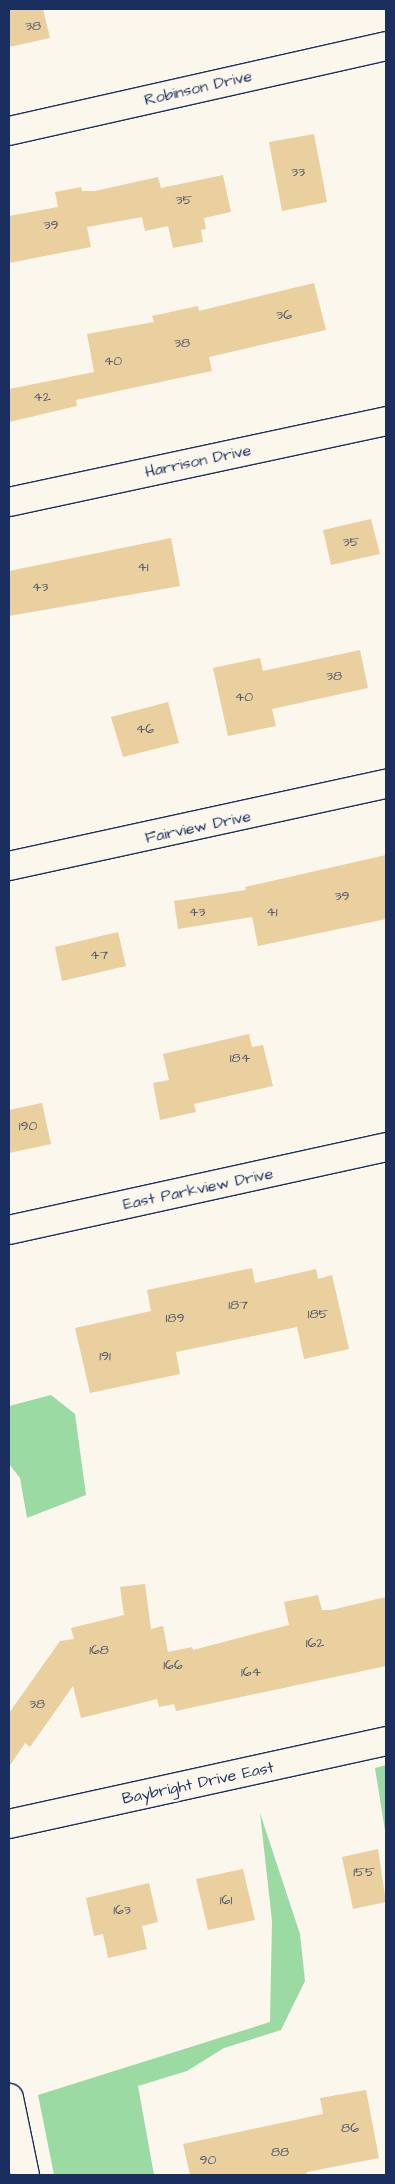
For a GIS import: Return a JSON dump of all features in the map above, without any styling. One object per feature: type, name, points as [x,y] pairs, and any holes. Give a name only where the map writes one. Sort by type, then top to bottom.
[{"type":"street","name":"Robinson Drive","points":[[9,131],[386,46]]},
{"type":"street","name":"Harrison Drive","points":[[9,502],[386,421]]},
{"type":"street","name":"Fairview Drive","points":[[9,866],[386,784]]},
{"type":"street","name":"East Parkview Drive","points":[[9,1230],[386,1147]]},
{"type":"street","name":"Baybright Drive East","points":[[9,1824],[386,1741]]},
{"type":"street","points":[[9,2098],[25,2175]]},
{"type":"green space","points":[[51,1395],[75,1414],[86,1495],[27,1518],[20,1478],[9,1464],[9,1406]]},
{"type":"green space","points":[[386,1765],[386,1837],[375,1768]]},
{"type":"green space","points":[[260,1813],[300,1934],[305,1981],[281,2030],[224,2048],[187,2071],[138,2086],[154,2175],[54,2175],[38,2095],[270,2022],[272,1921]]},
{"type":"building","points":[[9,9],[43,9],[50,38],[9,47]]},
{"type":"building","points":[[314,134],[327,202],[282,211],[269,142]]},
{"type":"building","points":[[223,175],[231,212],[204,218],[206,229],[201,230],[203,242],[173,248],[168,226],[145,231],[142,217],[87,227],[91,247],[9,263],[9,216],[58,207],[55,192],[81,187],[82,191],[95,191],[158,177],[161,188]]},
{"type":"building","points":[[314,283],[326,330],[209,357],[212,371],[76,400],[77,406],[9,422],[9,389],[94,372],[87,334],[154,322],[152,316],[198,306],[199,311]]},
{"type":"building","points":[[371,519],[380,554],[331,565],[323,530]]},
{"type":"building","points":[[171,538],[180,586],[9,616],[9,571]]},
{"type":"building","points":[[360,650],[368,688],[272,709],[276,726],[228,736],[213,668],[260,658],[263,671]]},
{"type":"building","points":[[168,702],[179,743],[123,757],[111,717]]},
{"type":"building","points":[[386,855],[386,919],[258,946],[252,917],[178,929],[174,901],[246,890],[245,887]]},
{"type":"building","points":[[118,932],[126,966],[62,981],[55,947]]},
{"type":"building","points":[[249,1034],[252,1047],[263,1045],[273,1086],[194,1104],[196,1112],[160,1120],[153,1083],[169,1080],[163,1054]]},
{"type":"building","points":[[42,1103],[51,1144],[9,1153],[9,1110]]},
{"type":"building","points":[[252,1268],[255,1283],[316,1269],[318,1279],[332,1275],[349,1349],[304,1359],[297,1327],[176,1352],[180,1374],[90,1393],[75,1328],[151,1311],[147,1290]]},
{"type":"building","points":[[145,1584],[151,1629],[163,1626],[168,1652],[192,1647],[193,1650],[289,1625],[284,1602],[318,1595],[322,1610],[331,1610],[386,1597],[386,1666],[176,1711],[174,1704],[159,1707],[157,1699],[81,1718],[73,1686],[30,1747],[25,1743],[9,1767],[9,1713],[60,1641],[74,1639],[71,1628],[124,1615],[120,1587]]},
{"type":"building","points":[[378,1849],[386,1902],[353,1909],[342,1857]]},
{"type":"building","points":[[243,1869],[255,1920],[208,1930],[196,1879]]},
{"type":"building","points":[[149,1883],[158,1922],[142,1926],[147,1949],[108,1958],[103,1934],[94,1936],[86,1898]]},
{"type":"building","points":[[366,2090],[379,2158],[307,2172],[307,2175],[190,2175],[183,2144],[323,2114],[320,2098]]}]
